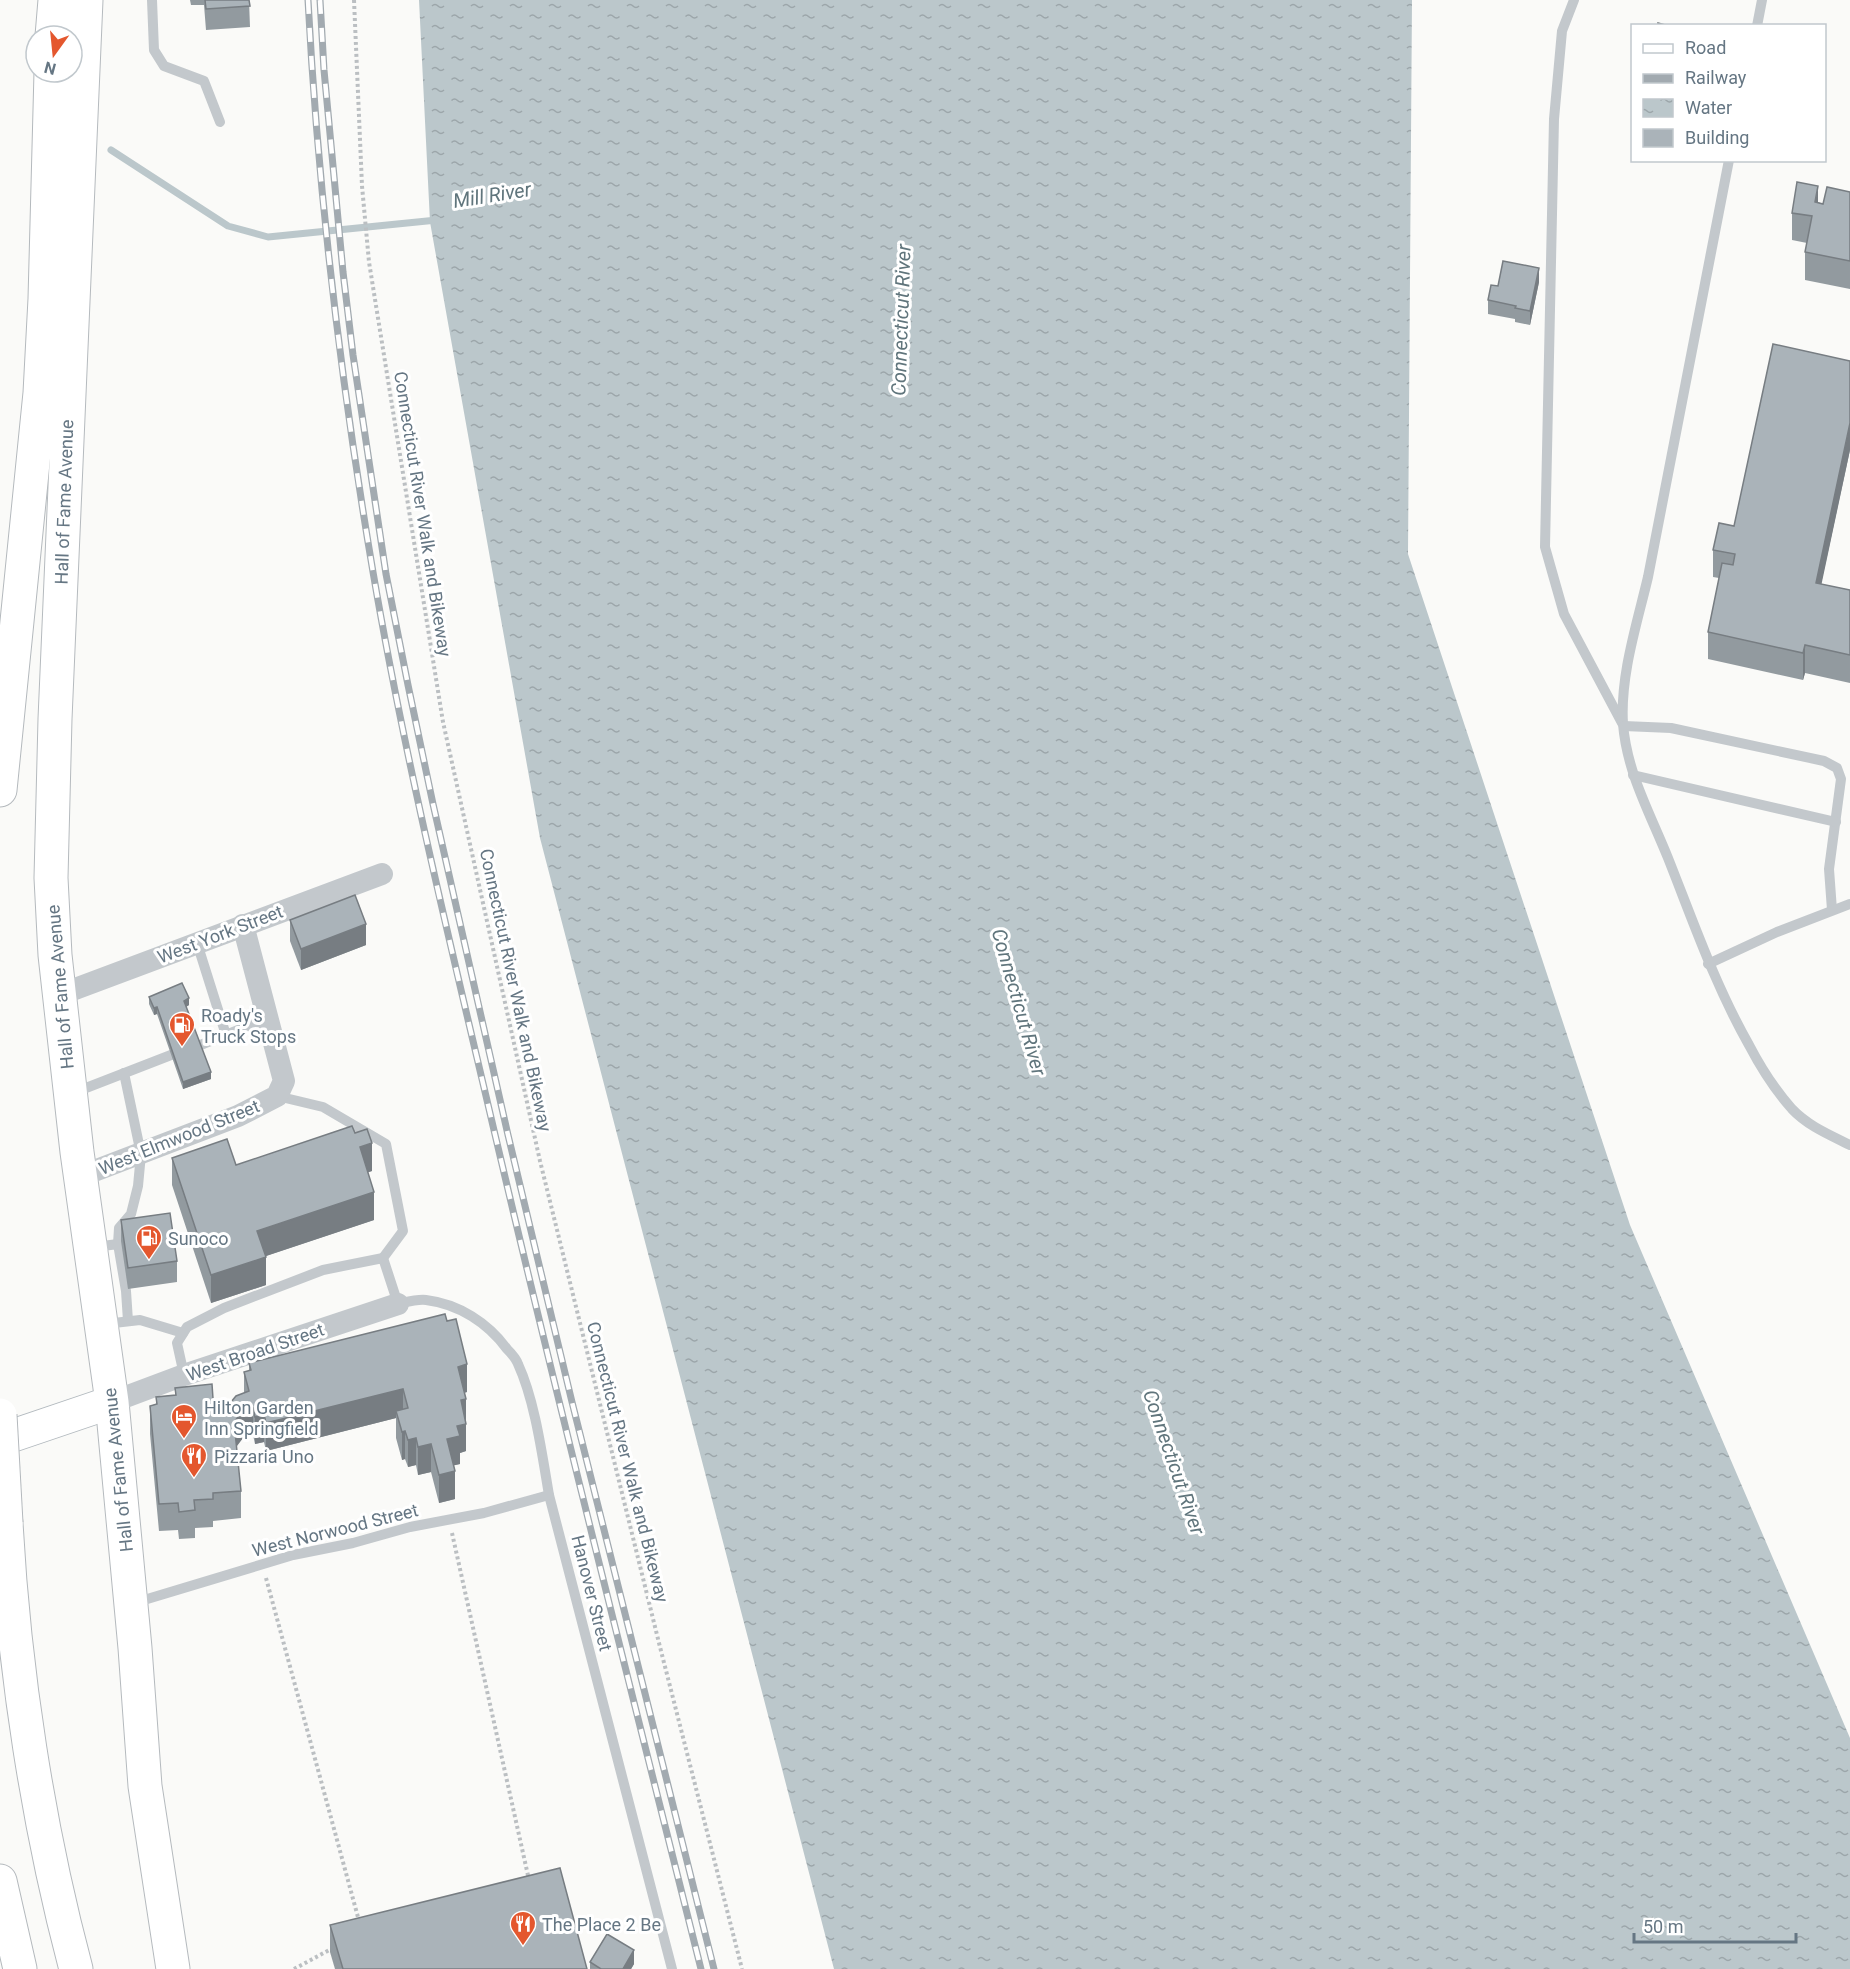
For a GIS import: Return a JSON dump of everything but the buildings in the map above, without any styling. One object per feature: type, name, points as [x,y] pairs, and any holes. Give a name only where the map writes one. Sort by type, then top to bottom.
[{"type":"main road","points":[[53,24],[55,0]]},
{"type":"main road","name":"Hall of Fame Avenue","points":[[86,0],[52,828],[52,917],[70,1094],[81,1176],[105,1246],[115,1322],[112,1402],[145,1786],[173,1969]]},
{"type":"main road","points":[[0,790],[40,393],[45,309],[51,84]]},
{"type":"main road","points":[[0,1440],[112,1402]]},
{"type":"main road","points":[[0,1415],[15,1632],[26,1716],[55,1880],[76,1969]]},
{"type":"main road","points":[[0,1881],[20,1969]]},
{"type":"street","name":"West York Street","points":[[59,995],[382,874]]},
{"type":"street","points":[[243,925],[284,1081],[277,1096]]},
{"type":"street","name":"West Elmwood Street","points":[[81,1176],[238,1116],[277,1096]]},
{"type":"street","name":"West Broad Street","points":[[112,1402],[398,1304]]},
{"type":"lane","points":[[152,0],[154,50],[164,66],[204,81],[220,122]]},
{"type":"lane","points":[[1574,0],[1562,31],[1554,119],[1545,547],[1564,614],[1623,726]]},
{"type":"lane","points":[[1756,24],[1762,0]]},
{"type":"lane","points":[[1729,162],[1648,577],[1633,640],[1623,704],[1623,726],[1633,775],[1708,964],[1754,1056],[1800,1117],[1850,1145]]},
{"type":"lane","points":[[1623,726],[1671,728],[1824,761],[1837,768],[1841,779],[1829,869],[1832,910]]},
{"type":"lane","points":[[1633,775],[1836,822]]},
{"type":"lane","points":[[1708,964],[1777,932],[1850,904]]},
{"type":"lane","points":[[198,943],[226,1035]]},
{"type":"lane","points":[[198,1046],[268,1018]]},
{"type":"lane","points":[[70,1094],[171,1055]]},
{"type":"lane","points":[[105,1246],[131,1214],[138,1186],[141,1154],[124,1073]]},
{"type":"lane","points":[[184,1376],[177,1343],[187,1327],[224,1308],[323,1270],[383,1258],[403,1231],[386,1144],[323,1107],[277,1096]]},
{"type":"lane","points":[[383,1258],[398,1304]]},
{"type":"lane","name":"Hanover Street","points":[[398,1304],[424,1300],[454,1307],[479,1320],[498,1336],[518,1362],[538,1436],[549,1495],[672,1969]]},
{"type":"lane","points":[[115,1322],[140,1320],[183,1333]]},
{"type":"lane","name":"West Norwood Street","points":[[131,1604],[293,1555],[353,1543],[410,1527],[484,1513],[549,1495]]},
{"type":"path","name":"Connecticut River Walk and Bikeway","points":[[354,0],[362,186],[369,262],[443,722],[540,1161],[742,1969]]},
{"type":"path","points":[[449,1520],[530,1886]]},
{"type":"path","points":[[263,1564],[360,1924]]},
{"type":"path","points":[[294,1969],[316,1955],[335,1947]]},
{"type":"water","name":"Connecticut River","points":[[419,0],[1412,0],[1408,554],[1630,1225],[1850,1738],[1850,1969],[834,1969],[540,838],[430,222]]},
{"type":"waterway","name":"Mill River","points":[[111,150],[228,226],[268,237],[437,220]]},
{"type":"railway","points":[[308,0],[318,144],[341,359],[361,501],[398,704],[440,900],[512,1205],[701,1969]]},
{"type":"railway","points":[[320,0],[324,70],[353,355],[386,574],[408,685],[508,1135],[572,1402],[714,1969]]},
{"type":"place","name":"Roady's Truck Stops","points":[[182,1048]]},
{"type":"place","name":"Sunoco","points":[[149,1261]]},
{"type":"place","name":"Hilton Garden Inn Springfield","points":[[184,1440]]},
{"type":"place","name":"Pizzaria Uno","points":[[194,1479]]},
{"type":"place","name":"The Place 2 Be","points":[[523,1947]]}]
